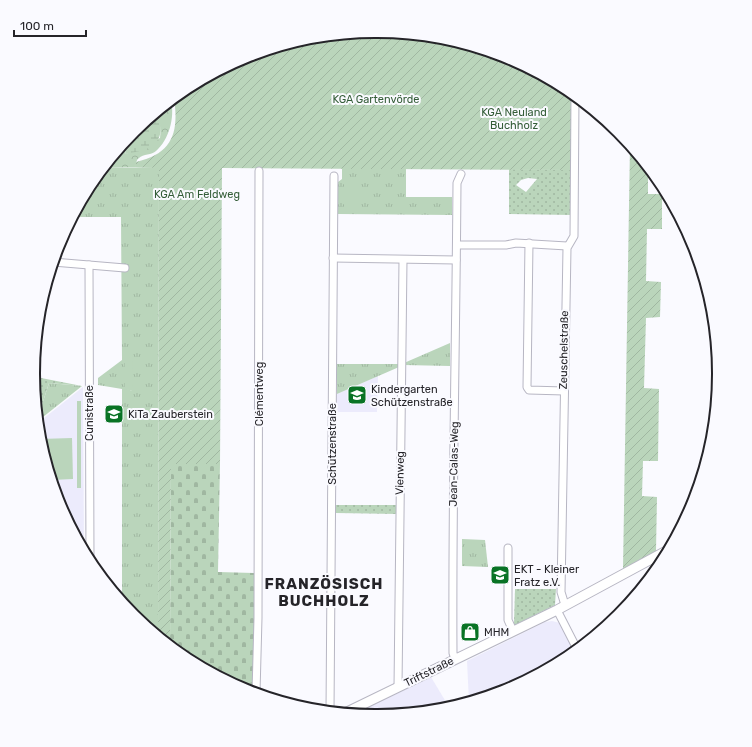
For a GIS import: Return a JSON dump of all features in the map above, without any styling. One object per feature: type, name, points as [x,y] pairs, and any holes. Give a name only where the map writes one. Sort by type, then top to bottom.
[{"type":"main road","name":"Triftstraße","points":[[355,708],[561,608],[658,556]]},
{"type":"street","name":"Zeuschelstraße","points":[[561,608],[568,246],[574,236],[575,104]]},
{"type":"street","name":"Clémentweg","points":[[256,686],[258,618],[259,171]]},
{"type":"street","name":"Jean-Calas-Weg","points":[[455,659],[453,653],[452,587],[456,260],[457,183],[461,174]]},
{"type":"street","name":"Schützenstraße","points":[[330,706],[334,176]]},
{"type":"street","points":[[529,244],[527,387],[529,390],[564,391]]},
{"type":"street","points":[[457,245],[529,244],[568,246]]},
{"type":"street","points":[[333,258],[456,260]]},
{"type":"street","name":"Vienweg","points":[[398,687],[403,260]]},
{"type":"street","points":[[59,262],[125,268]]},
{"type":"street","name":"Cunistraße","points":[[90,265],[90,549]]},
{"type":"street","points":[[508,548],[508,620],[513,632]]},
{"type":"street","points":[[561,608],[575,643]]},
{"type":"shaded area","name":"Kindergarten Schützenstraße","points":[[378,376],[377,412],[336,412],[337,394]]},
{"type":"shaded area","points":[[83,387],[84,539],[66,502],[58,481],[43,419]]},
{"type":"shaded area","points":[[552,621],[560,623],[572,645],[544,664],[524,674],[469,696],[467,661],[545,622]]},
{"type":"shaded area","points":[[431,677],[446,702],[398,708],[366,709]]},
{"type":"green space","points":[[376,38],[420,41],[463,49],[524,73],[544,83],[573,102],[572,170],[222,168],[220,464],[171,464],[170,638],[158,628],[159,168],[136,167],[136,162],[158,153],[166,147],[171,140],[174,131],[175,105],[208,83],[268,56],[311,44]]},
{"type":"green space","points":[[172,107],[168,135],[156,151],[139,158],[136,167],[111,168],[125,151],[126,154],[160,138],[160,117]]},
{"type":"green space","points":[[161,116],[160,134],[155,144],[145,149],[126,154],[125,151]]},
{"type":"green space","points":[[630,154],[648,177],[648,194],[659,194],[662,198],[662,229],[647,229],[646,281],[661,282],[660,317],[646,318],[644,388],[659,389],[658,461],[643,461],[642,496],[657,497],[656,551],[623,569]]},
{"type":"green space","points":[[159,167],[158,628],[122,593],[122,389],[98,385],[98,378],[122,360],[121,217],[79,217],[97,187],[111,168]],"holes":[[[132,356],[132,391],[125,388]]]},
{"type":"green space","points":[[342,168],[406,168],[406,197],[452,197],[452,215],[338,214],[338,182],[342,179]]},
{"type":"green space","points":[[509,169],[572,170],[572,215],[509,214]],"holes":[[[528,178],[537,179],[526,192],[516,185],[521,180]]]},
{"type":"green space","points":[[344,184],[358,184],[358,206],[344,206]]},
{"type":"green space","points":[[450,343],[450,366],[404,365],[404,363]]},
{"type":"green space","points":[[133,355],[132,391],[125,389],[125,361]]},
{"type":"green space","points":[[337,364],[400,364],[399,367],[337,394]]},
{"type":"green space","points":[[40,378],[82,386],[49,383],[42,405]]},
{"type":"green space","points":[[49,383],[82,386],[43,417],[42,405]]},
{"type":"green space","points":[[77,401],[81,401],[81,488],[77,488]]},
{"type":"green space","points":[[72,438],[73,479],[58,480],[47,439]]},
{"type":"green space","points":[[171,464],[220,464],[218,572],[254,573],[254,626],[256,628],[255,686],[208,664],[170,638]]},
{"type":"green space","points":[[336,505],[398,505],[398,514],[336,513]]},
{"type":"green space","points":[[462,539],[485,540],[488,567],[462,566]]},
{"type":"green space","points":[[515,589],[556,589],[555,605],[515,625]]},
{"type":"place","name":"Kindergarten Schützenstraße","points":[[357,395]]},
{"type":"place","name":"KiTa Zauberstein","points":[[114,414]]},
{"type":"place","name":"EKT - Kleiner Fratz e.V.","points":[[500,575]]},
{"type":"place","name":"MHM","points":[[470,632]]},
{"type":"district","name":"FRANZÖSISCH BUCHHOLZ","points":[[324,592]]},
{"type":"park label","name":"KGA Gartenvörde","points":[[376,99]]},
{"type":"park label","name":"KGA Neuland Buchholz","points":[[514,118]]},
{"type":"park label","name":"KGA Am Feldweg","points":[[197,194]]}]
